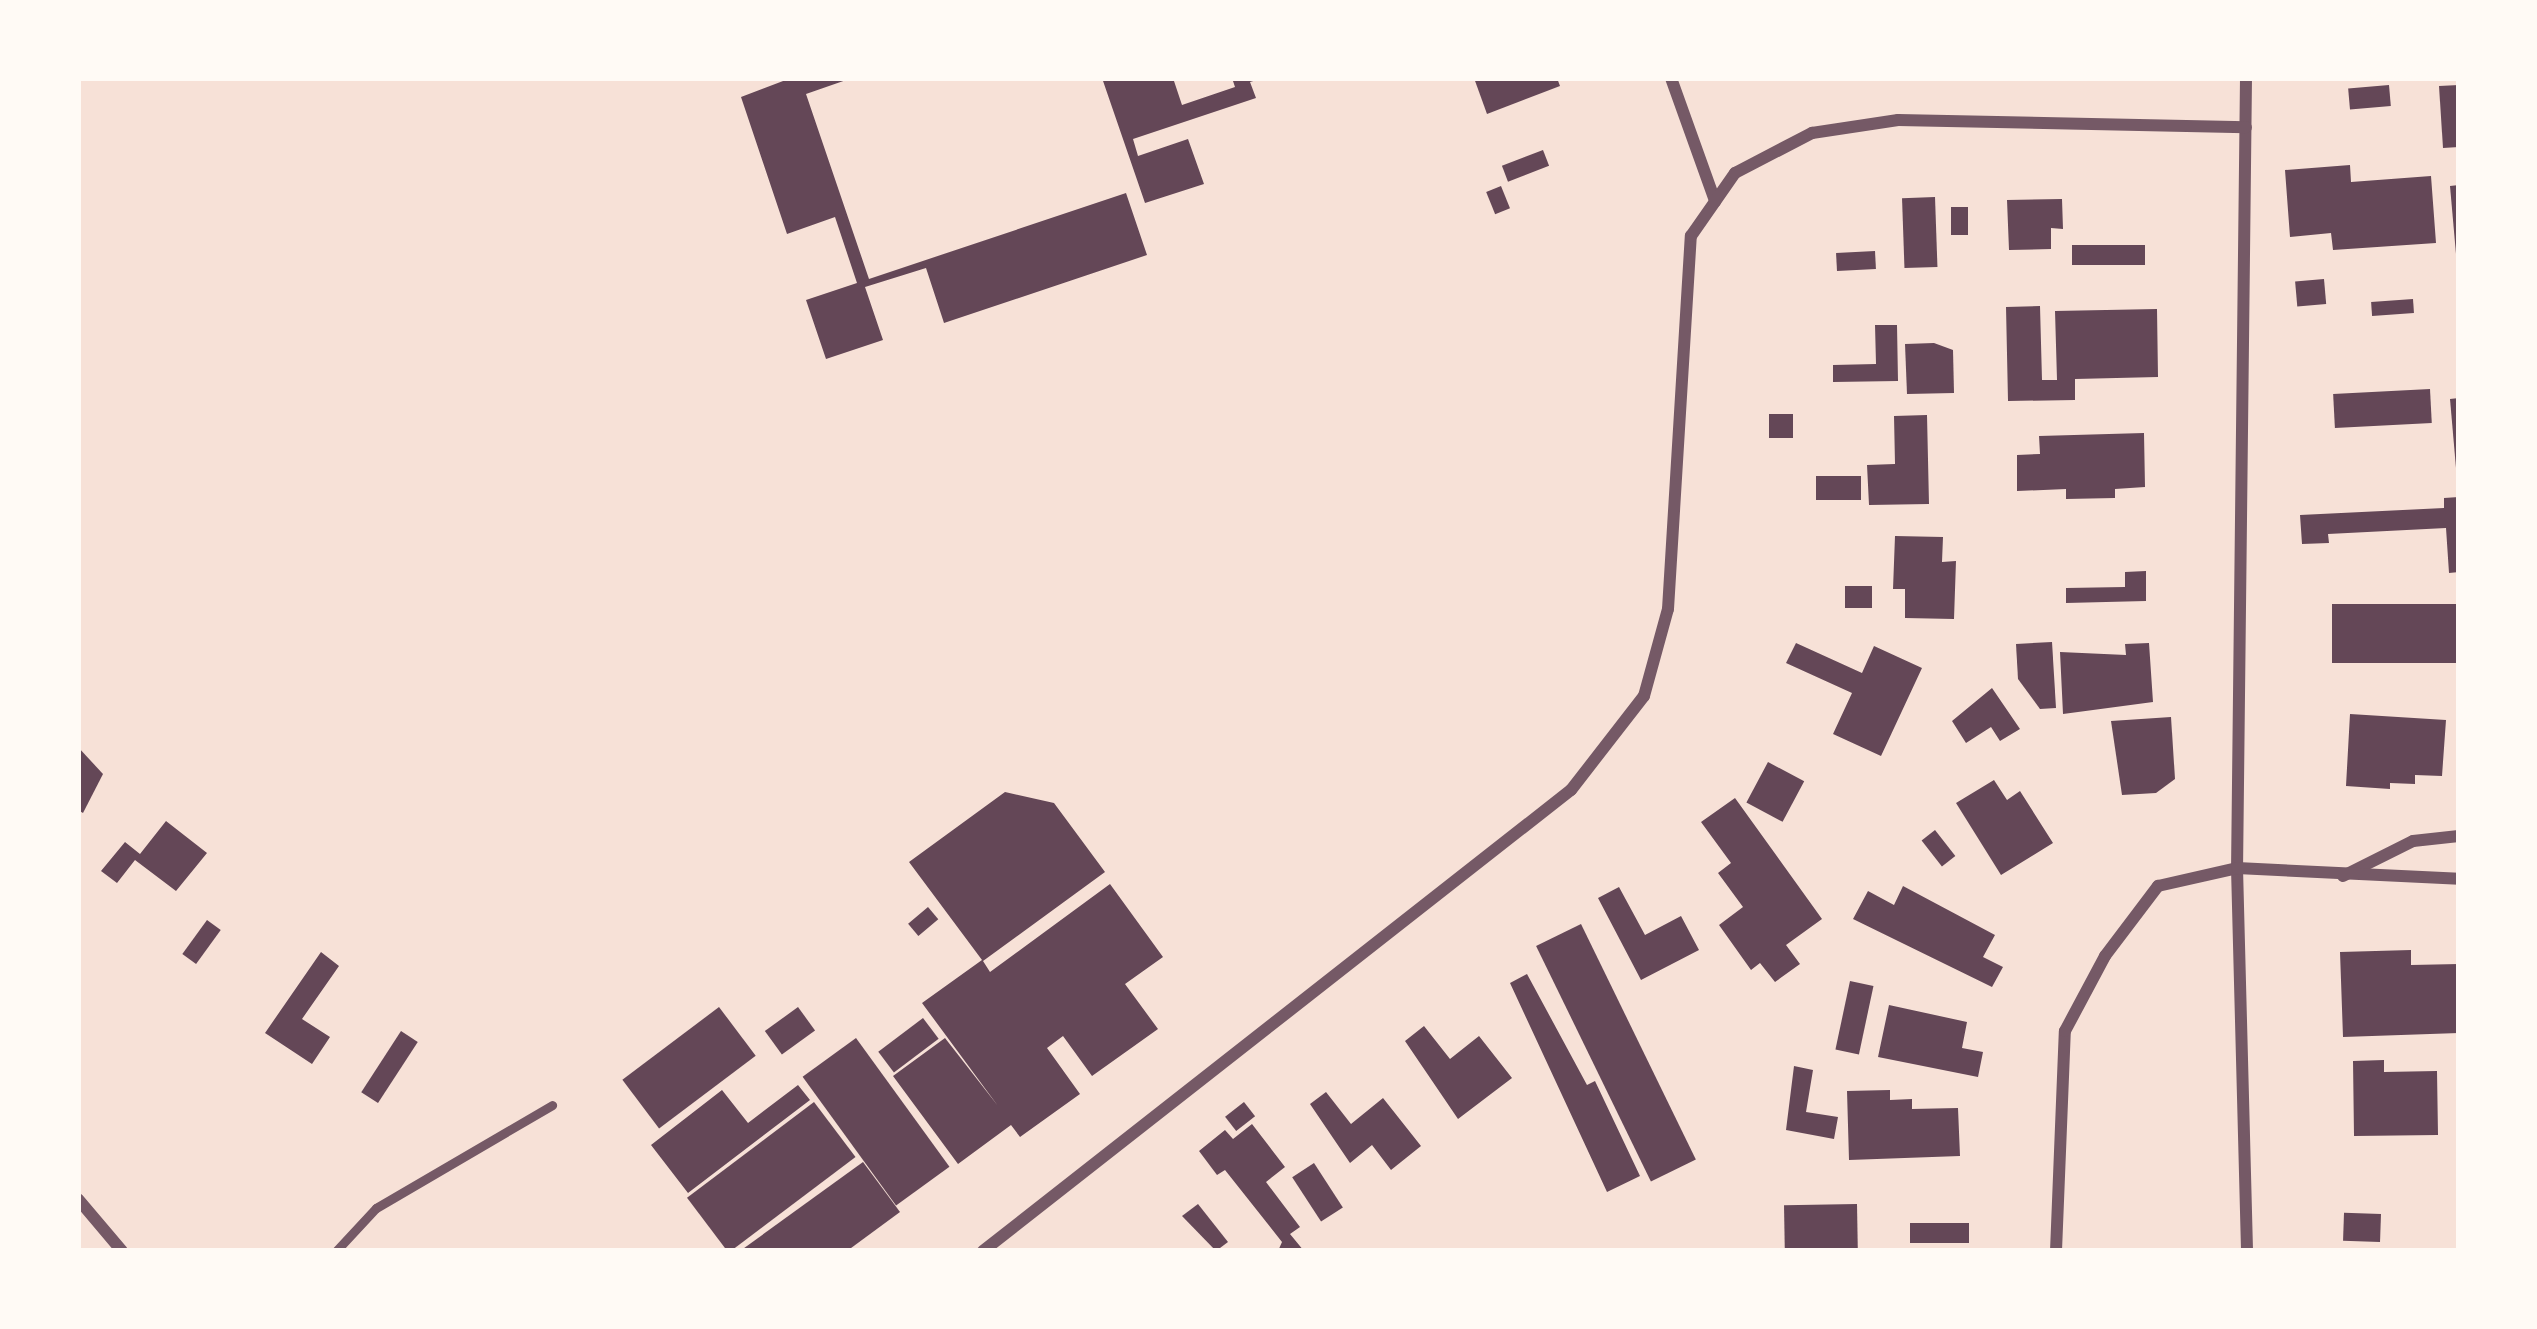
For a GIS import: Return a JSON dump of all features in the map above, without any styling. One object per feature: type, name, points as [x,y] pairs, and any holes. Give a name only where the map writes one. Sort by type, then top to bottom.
[{"type":"street","points":[[1671,78],[1715,201]]},
{"type":"street","points":[[2246,78],[2237,868],[2247,1251]]},
{"type":"street","points":[[983,1251],[1571,790],[1644,696],[1668,609],[1691,236],[1736,173],[1813,133],[1898,120],[2246,127]]},
{"type":"street","points":[[2341,877],[2413,841],[2459,836]]},
{"type":"street","points":[[2056,1251],[2065,1031],[2105,956],[2158,886],[2237,868],[2341,877],[2459,879]]},
{"type":"street","points":[[78,1199],[122,1251]]},
{"type":"lane","points":[[336,1251],[376,1208],[552,1105]]},
{"type":"building","points":[[791,78],[852,78],[806,94],[869,279],[1126,193],[1147,255],[944,323],[926,268],[865,287],[883,340],[826,359],[806,300],[857,283],[835,217],[787,234],[741,97]]},
{"type":"building","points":[[1102,78],[1173,78],[1182,105],[1235,87],[1232,78],[1260,79],[1250,82],[1256,98],[1133,139],[1138,156],[1188,139],[1204,184],[1145,203]]},
{"type":"building","points":[[1474,78],[1557,78],[1560,86],[1487,114]]},
{"type":"building","points":[[2389,85],[2391,106],[2350,109],[2348,89]]},
{"type":"building","points":[[2459,85],[2459,147],[2443,148],[2439,86]]},
{"type":"building","points":[[1543,150],[1549,166],[1508,182],[1502,166]]},
{"type":"building","points":[[2350,165],[2351,182],[2431,176],[2436,243],[2333,250],[2331,233],[2290,237],[2285,170]]},
{"type":"building","points":[[2459,185],[2459,253],[2456,254],[2450,186]]},
{"type":"building","points":[[1501,186],[1510,208],[1495,214],[1486,192]]},
{"type":"building","points":[[1935,197],[1937,267],[1904,268],[1902,198]]},
{"type":"building","points":[[2062,199],[2063,229],[2051,228],[2051,249],[2009,250],[2007,200]]},
{"type":"building","points":[[1951,207],[1968,207],[1968,235],[1951,235]]},
{"type":"building","points":[[2072,245],[2145,245],[2145,265],[2072,265]]},
{"type":"building","points":[[1875,251],[1876,269],[1837,271],[1836,253]]},
{"type":"building","points":[[2324,279],[2326,304],[2297,306],[2295,282]]},
{"type":"building","points":[[2413,299],[2414,313],[2372,316],[2371,302]]},
{"type":"building","points":[[2040,306],[2042,380],[2057,380],[2055,311],[2157,309],[2158,377],[2075,379],[2075,400],[2008,401],[2006,307]]},
{"type":"building","points":[[1875,325],[1897,325],[1898,381],[1833,382],[1833,365],[1876,364]]},
{"type":"building","points":[[1934,343],[1953,350],[1954,393],[1907,394],[1905,344]]},
{"type":"building","points":[[2430,389],[2432,423],[2335,428],[2333,394]]},
{"type":"building","points":[[2459,398],[2459,468],[2456,468],[2450,399]]},
{"type":"building","points":[[1769,414],[1793,414],[1793,438],[1769,438]]},
{"type":"building","points":[[1927,415],[1929,504],[1869,505],[1867,465],[1895,464],[1894,416]]},
{"type":"building","points":[[2144,433],[2145,487],[2115,489],[2115,498],[2066,499],[2066,489],[2017,491],[2017,455],[2040,454],[2039,436]]},
{"type":"building","points":[[1816,476],[1861,476],[1861,500],[1816,500]]},
{"type":"building","points":[[2459,497],[2459,572],[2449,573],[2446,528],[2328,534],[2329,543],[2302,544],[2300,515],[2444,508],[2444,498]]},
{"type":"building","points":[[1895,536],[1943,537],[1942,562],[1956,561],[1954,619],[1905,618],[1905,589],[1893,589]]},
{"type":"building","points":[[2146,571],[2146,601],[2066,603],[2066,588],[2125,587],[2125,572]]},
{"type":"building","points":[[1845,586],[1872,586],[1872,608],[1845,608]]},
{"type":"building","points":[[2332,604],[2459,604],[2459,663],[2332,663]]},
{"type":"building","points":[[2052,642],[2056,708],[2040,709],[2018,679],[2016,644]]},
{"type":"building","points":[[1796,643],[1862,673],[1874,646],[1922,668],[1881,756],[1833,734],[1852,693],[1786,663]]},
{"type":"building","points":[[2149,643],[2153,702],[2063,714],[2060,652],[2126,655],[2125,644]]},
{"type":"building","points":[[1992,688],[2020,729],[2000,741],[1991,727],[1966,743],[1952,721]]},
{"type":"building","points":[[2350,714],[2446,720],[2442,776],[2415,775],[2415,784],[2390,783],[2390,789],[2346,786]]},
{"type":"building","points":[[2171,717],[2175,779],[2156,793],[2122,795],[2111,721]]},
{"type":"building","points":[[78,747],[103,774],[83,813],[78,810]]},
{"type":"building","points":[[1768,762],[1804,781],[1783,822],[1746,803]]},
{"type":"building","points":[[1994,780],[2007,800],[2020,791],[2053,843],[2001,875],[1956,803]]},
{"type":"building","points":[[1005,792],[1054,803],[1105,872],[983,961],[990,972],[1110,884],[1163,957],[1125,984],[1158,1029],[1092,1076],[1063,1036],[1047,1048],[1080,1094],[1020,1137],[1011,1125],[958,1164],[893,1076],[945,1038],[998,1106],[922,1003],[982,960],[909,862]]},
{"type":"building","points":[[1735,798],[1822,919],[1786,945],[1800,964],[1775,982],[1760,963],[1751,970],[1719,925],[1743,907],[1718,873],[1731,863],[1701,822]]},
{"type":"building","points":[[166,821],[207,853],[176,891],[135,860],[117,883],[101,871],[125,842],[140,854]]},
{"type":"building","points":[[1935,830],[1955,856],[1942,866],[1922,840]]},
{"type":"building","points":[[1903,886],[1995,935],[1983,957],[2003,967],[1992,987],[1853,919],[1868,891],[1894,905]]},
{"type":"building","points":[[1619,887],[1645,935],[1681,916],[1699,950],[1641,980],[1598,898]]},
{"type":"building","points":[[928,907],[938,919],[918,936],[908,924]]},
{"type":"building","points":[[207,920],[221,930],[196,964],[182,954]]},
{"type":"building","points":[[1581,924],[1696,1159],[1651,1181],[1536,946]]},
{"type":"building","points":[[2411,950],[2411,965],[2459,964],[2459,1033],[2343,1037],[2340,952]]},
{"type":"building","points":[[321,952],[339,966],[302,1019],[330,1037],[312,1064],[265,1033]]},
{"type":"building","points":[[1527,974],[1587,1085],[1595,1081],[1640,1176],[1607,1192],[1510,983]]},
{"type":"building","points":[[1850,981],[1873,986],[1859,1054],[1835,1049]]},
{"type":"building","points":[[1889,1005],[1967,1022],[1962,1048],[1983,1052],[1978,1077],[1878,1057]]},
{"type":"building","points":[[719,1007],[756,1056],[659,1129],[622,1080]]},
{"type":"building","points":[[798,1007],[815,1030],[782,1055],[765,1031]]},
{"type":"building","points":[[923,1018],[939,1039],[894,1072],[878,1052]]},
{"type":"building","points":[[1424,1026],[1450,1059],[1479,1036],[1512,1078],[1458,1119],[1405,1041]]},
{"type":"building","points":[[401,1031],[418,1042],[378,1103],[361,1092]]},
{"type":"building","points":[[856,1038],[949,1167],[896,1205],[803,1077]]},
{"type":"building","points":[[2384,1060],[2384,1072],[2437,1071],[2438,1135],[2354,1136],[2353,1061]]},
{"type":"building","points":[[1794,1066],[1813,1070],[1806,1112],[1838,1117],[1834,1139],[1786,1130]]},
{"type":"building","points":[[798,1085],[810,1100],[688,1193],[651,1145],[722,1090],[748,1123]]},
{"type":"building","points":[[1890,1090],[1890,1100],[1912,1099],[1912,1109],[1958,1108],[1960,1156],[1849,1160],[1847,1091]]},
{"type":"building","points":[[1326,1092],[1351,1124],[1383,1098],[1421,1146],[1391,1170],[1372,1145],[1350,1163],[1310,1104]]},
{"type":"building","points":[[814,1102],[856,1157],[731,1251],[687,1198]]},
{"type":"building","points":[[1244,1102],[1255,1116],[1236,1131],[1225,1117]]},
{"type":"building","points":[[1252,1124],[1285,1167],[1266,1182],[1300,1227],[1290,1234],[1304,1251],[1278,1251],[1282,1242],[1225,1170],[1217,1175],[1199,1151],[1225,1130],[1233,1139]]},
{"type":"building","points":[[863,1162],[900,1212],[847,1251],[740,1251]]},
{"type":"building","points":[[1314,1163],[1343,1207],[1321,1222],[1292,1177]]},
{"type":"building","points":[[1198,1204],[1228,1242],[1216,1251],[1182,1216]]},
{"type":"building","points":[[1857,1204],[1858,1251],[1785,1251],[1784,1205]]},
{"type":"building","points":[[2344,1213],[2381,1214],[2380,1242],[2343,1241]]},
{"type":"building","points":[[1910,1223],[1969,1223],[1969,1243],[1910,1243]]}]
